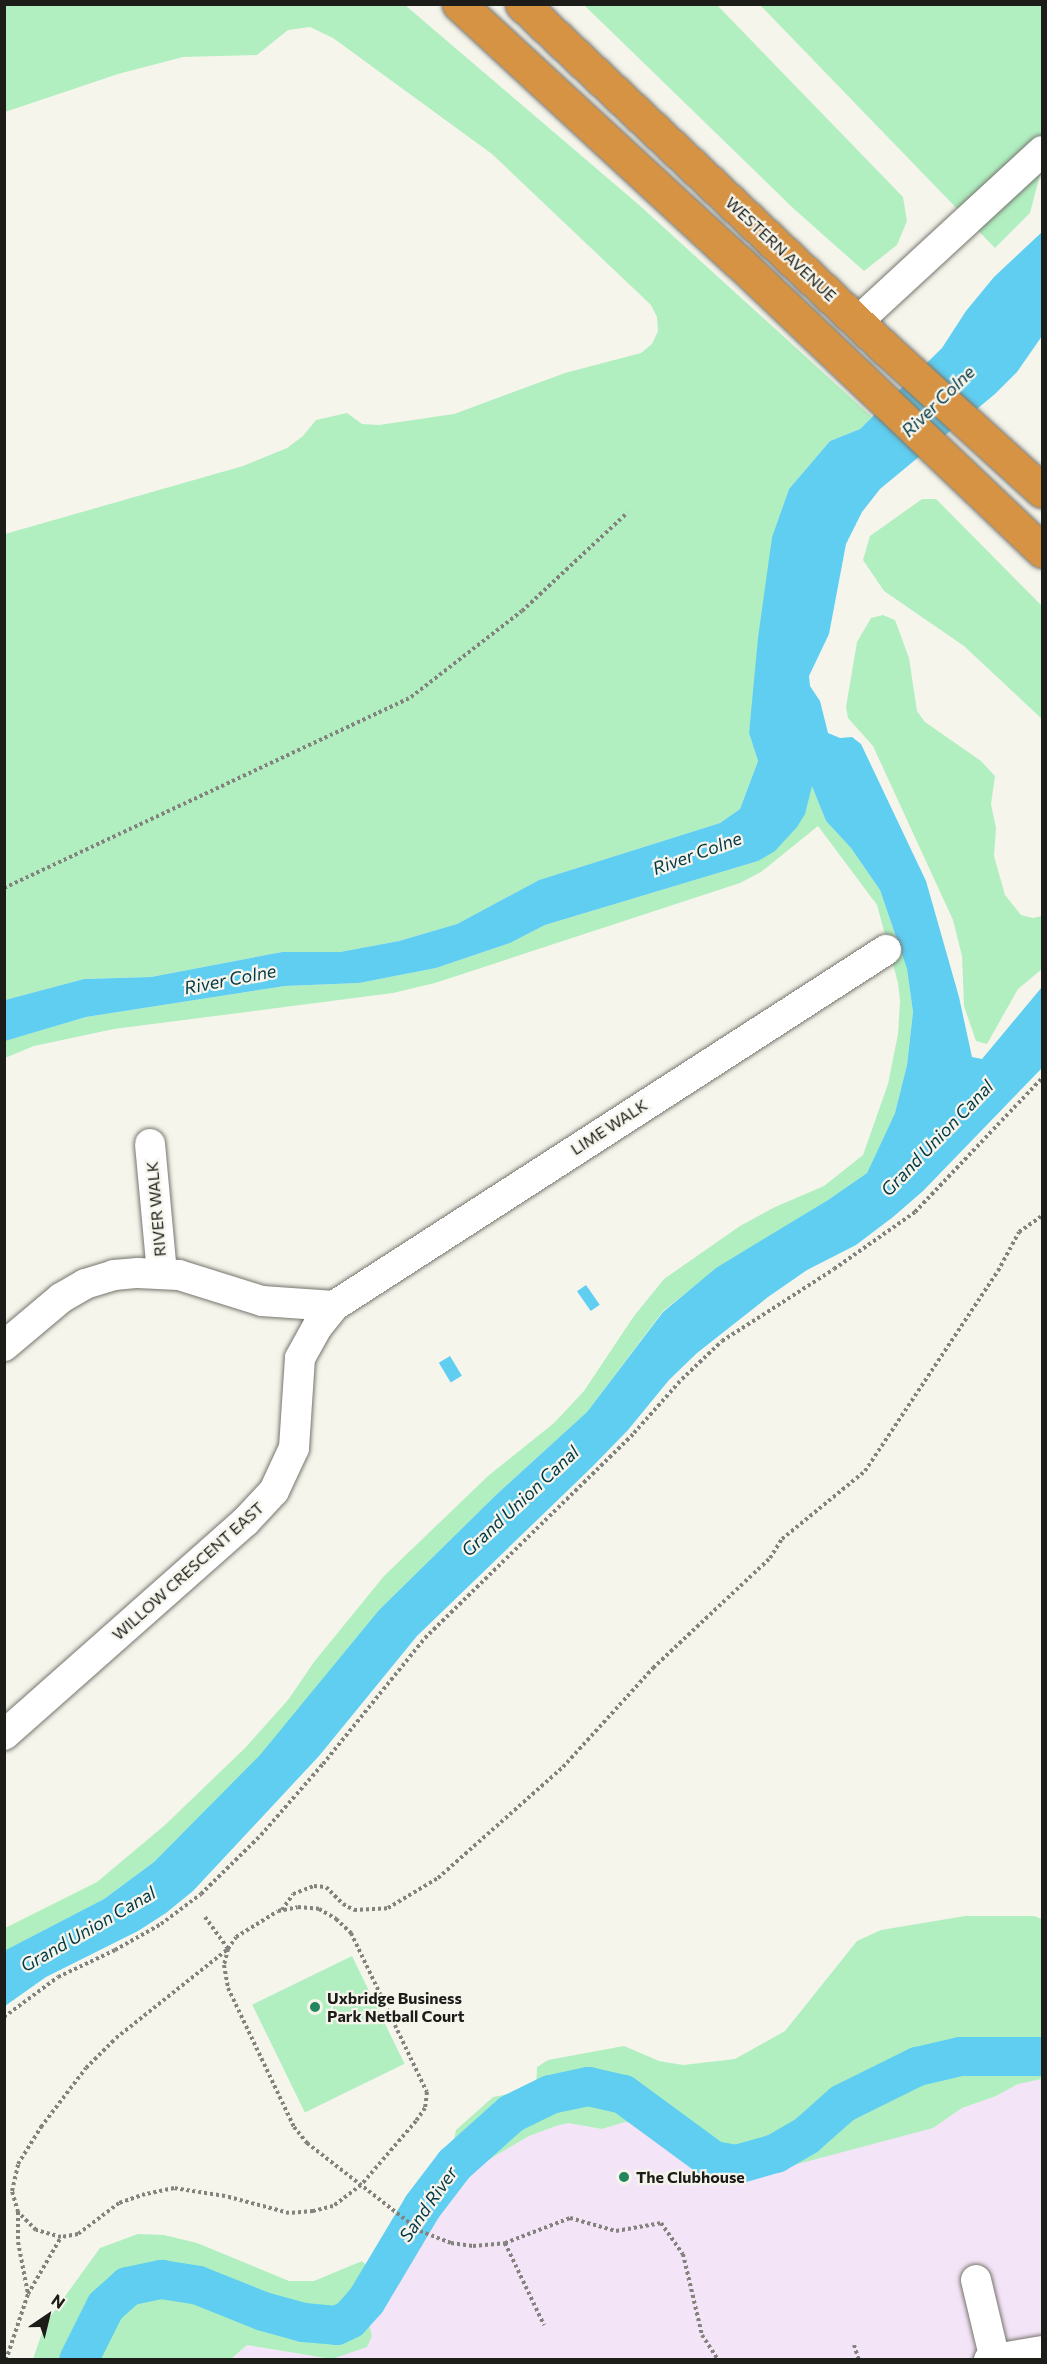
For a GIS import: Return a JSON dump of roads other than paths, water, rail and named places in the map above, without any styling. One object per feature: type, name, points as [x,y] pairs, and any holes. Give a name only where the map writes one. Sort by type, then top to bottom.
[{"type":"highway","points":[[436,4],[740,262]]},
{"type":"highway","points":[[459,4],[740,262],[1042,550]]},
{"type":"highway","name":"WESTERN AVENUE","points":[[522,4],[857,322],[1042,491]]},
{"type":"street","points":[[857,322],[1042,151]]},
{"type":"street","name":"LIME WALK","points":[[334,1306],[886,950]]},
{"type":"street","name":"RIVER WALK","points":[[150,1144],[162,1273]]},
{"type":"street","points":[[4,1347],[48,1308],[85,1284],[114,1275],[162,1273],[199,1279],[262,1301],[334,1306]]},
{"type":"street","name":"WILLOW CRESCENT EAST","points":[[4,1735],[245,1522],[274,1491],[294,1448],[300,1358],[318,1326],[334,1306]]},
{"type":"street","points":[[976,2280],[993,2359],[1042,2351]]},
{"type":"water","points":[[1042,232],[1042,336],[1017,372],[995,394],[880,489],[862,512],[846,544],[829,634],[809,676],[810,686],[820,701],[828,733],[840,738],[852,737],[861,744],[926,881],[959,997],[972,1057],[982,1059],[1042,987],[1042,1068],[923,1191],[893,1217],[856,1245],[807,1270],[768,1297],[697,1353],[669,1380],[628,1430],[592,1467],[417,1636],[319,1756],[193,1891],[166,1913],[138,1931],[46,1977],[5,2006],[4,1951],[104,1899],[154,1862],[260,1755],[379,1610],[497,1494],[587,1412],[663,1312],[716,1268],[828,1200],[867,1173],[895,1113],[907,1065],[913,1012],[907,969],[880,890],[851,848],[826,821],[812,786],[805,814],[797,827],[775,851],[758,861],[545,925],[510,943],[436,968],[359,983],[285,986],[86,1017],[5,1041],[5,1000],[84,979],[151,977],[282,952],[340,952],[399,941],[457,924],[539,880],[720,823],[740,809],[758,761],[749,733],[758,638],[772,537],[789,489],[830,441],[860,429],[942,348],[966,311],[994,277]]},
{"type":"water","points":[[586,1285],[600,1305],[591,1311],[577,1291]]},
{"type":"water","points":[[450,1356],[462,1376],[451,1382],[439,1363]]},
{"type":"waterway","name":"Sand River","points":[[78,2360],[105,2306],[127,2286],[161,2279],[198,2285],[263,2311],[303,2322],[336,2325],[349,2319],[366,2300],[422,2206],[454,2164],[511,2113],[550,2094],[588,2086],[623,2094],[713,2160],[736,2164],[775,2153],[806,2135],[842,2103],[917,2066],[960,2056],[1042,2056]]},
{"type":"place","name":"Uxbridge Business Park Netball Court","points":[[315,2007]]},
{"type":"place","name":"The Clubhouse","points":[[624,2177]]},
{"type":"water label","name":"River Colne","points":[[938,401]]},
{"type":"water label","name":"River Colne","points":[[697,853]]},
{"type":"water label","name":"River Colne","points":[[230,979]]},
{"type":"water label","name":"Grand Union Canal","points":[[937,1138]]},
{"type":"water label","name":"Grand Union Canal","points":[[520,1501]]},
{"type":"water label","name":"Grand Union Canal","points":[[88,1929]]}]
